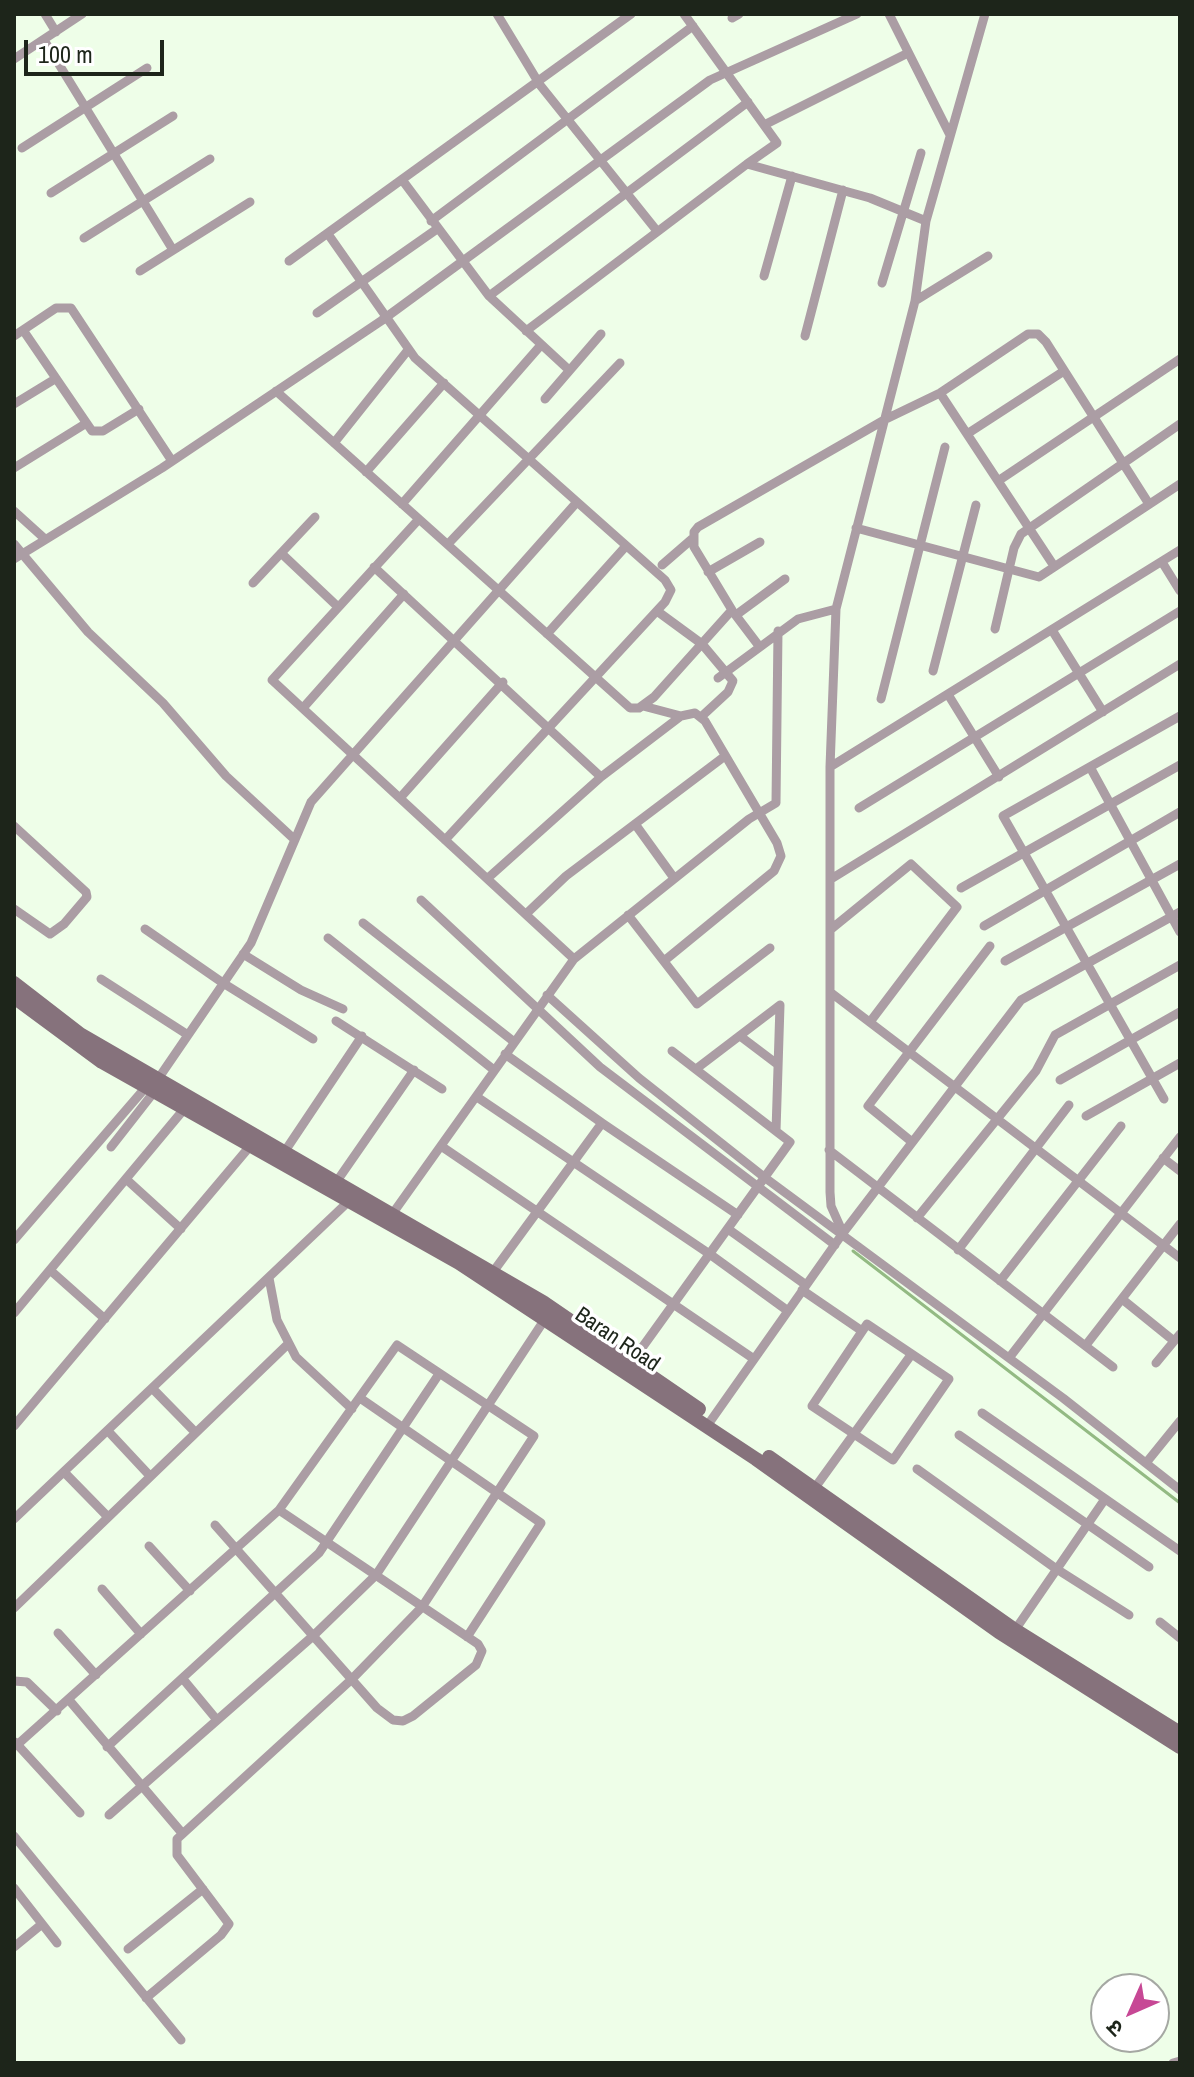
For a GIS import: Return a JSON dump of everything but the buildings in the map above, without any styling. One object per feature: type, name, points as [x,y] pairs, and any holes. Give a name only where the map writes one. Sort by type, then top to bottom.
[{"type":"main road","name":"Baran Road","points":[[14,983],[185,1108],[459,1263],[814,1489],[1180,1747]]},
{"type":"main road","name":"Baran Road","points":[[14,997],[70,1040],[152,1086],[285,1151],[493,1272],[631,1363],[999,1632],[1093,1686],[1179,1729]]},
{"type":"street","points":[[45,14],[56,32]]},
{"type":"street","points":[[14,59],[82,14]]},
{"type":"street","points":[[497,14],[538,82],[657,231]]},
{"type":"street","points":[[289,261],[631,14]]},
{"type":"street","points":[[526,331],[777,143],[684,14]]},
{"type":"street","points":[[18,555],[172,461],[385,319],[600,159],[726,71],[857,14]]},
{"type":"street","points":[[889,14],[950,135]]},
{"type":"street","points":[[843,1233],[831,1206],[829,1150],[830,767],[836,609],[915,301],[926,221],[985,14]]},
{"type":"street","points":[[317,313],[361,283],[693,26]]},
{"type":"street","points":[[44,40],[173,250]]},
{"type":"street","points":[[764,125],[908,53]]},
{"type":"street","points":[[22,148],[147,68]]},
{"type":"street","points":[[489,296],[748,102]]},
{"type":"street","points":[[51,193],[173,116]]},
{"type":"street","points":[[882,283],[921,153]]},
{"type":"street","points":[[84,238],[210,159]]},
{"type":"street","points":[[747,164],[843,190],[926,221]]},
{"type":"street","points":[[764,276],[792,176]]},
{"type":"street","points":[[403,181],[489,296],[569,370]]},
{"type":"street","points":[[805,336],[843,190]]},
{"type":"street","points":[[140,271],[250,202]]},
{"type":"street","points":[[328,234],[408,350],[670,587],[669,596],[657,611],[445,840]]},
{"type":"street","points":[[915,301],[988,256]]},
{"type":"street","points":[[139,409],[103,431],[92,431],[18,333],[56,308],[71,308],[139,409],[172,461]]},
{"type":"street","points":[[662,565],[692,539],[698,527],[886,419],[940,393],[1031,333],[1041,336],[1149,504]]},
{"type":"street","points":[[545,399],[601,334]]},
{"type":"street","points":[[402,504],[541,345]]},
{"type":"street","points":[[334,443],[408,350]]},
{"type":"street","points":[[998,481],[1180,359]]},
{"type":"street","points":[[448,544],[620,363]]},
{"type":"street","points":[[967,434],[1064,371]]},
{"type":"street","points":[[14,404],[55,379]]},
{"type":"street","points":[[366,472],[444,383]]},
{"type":"street","points":[[276,391],[625,706],[643,706],[681,716]]},
{"type":"street","points":[[940,393],[1054,566]]},
{"type":"street","points":[[14,468],[85,424]]},
{"type":"street","points":[[995,629],[1017,540],[1028,527],[1180,424]]},
{"type":"street","points":[[881,699],[945,447]]},
{"type":"street","points":[[856,528],[1039,577],[1180,484]]},
{"type":"street","points":[[111,1147],[243,954],[275,892],[311,802],[351,753],[577,502]]},
{"type":"street","points":[[933,671],[976,505]]},
{"type":"street","points":[[14,511],[45,539]]},
{"type":"street","points":[[253,583],[315,517]]},
{"type":"street","points":[[419,519],[272,680],[574,959]]},
{"type":"street","points":[[692,539],[708,572],[759,646]]},
{"type":"street","points":[[708,572],[760,542]]},
{"type":"street","points":[[14,544],[18,555],[88,632],[163,703],[226,776],[294,839]]},
{"type":"street","points":[[547,634],[626,546]]},
{"type":"street","points":[[830,767],[1180,550]]},
{"type":"street","points":[[281,553],[337,606]]},
{"type":"street","points":[[1162,562],[1180,591]]},
{"type":"street","points":[[374,567],[503,682],[601,777]]},
{"type":"street","points":[[643,706],[734,613],[785,579]]},
{"type":"street","points":[[303,708],[404,594]]},
{"type":"street","points":[[722,675],[778,631],[811,614],[836,609]]},
{"type":"street","points":[[657,611],[702,644],[722,675],[733,681],[728,692],[701,717]]},
{"type":"street","points":[[859,808],[1180,611]]},
{"type":"street","points":[[1052,630],[1103,712]]},
{"type":"street","points":[[393,1213],[574,959],[674,878],[774,805],[778,796],[778,631]]},
{"type":"street","points":[[831,879],[1180,664]]},
{"type":"street","points":[[400,798],[503,682]]},
{"type":"street","points":[[949,696],[999,777]]},
{"type":"street","points":[[488,878],[601,777],[681,716],[692,712],[701,717],[780,851],[774,871],[664,961]]},
{"type":"street","points":[[1164,1099],[1003,816],[1180,716]]},
{"type":"street","points":[[526,914],[566,876],[725,756]]},
{"type":"street","points":[[961,888],[1180,765]]},
{"type":"street","points":[[1090,767],[1151,880],[1176,915],[1180,932]]},
{"type":"street","points":[[984,926],[1180,812]]},
{"type":"street","points":[[635,824],[674,878]]},
{"type":"street","points":[[14,826],[86,892],[87,897],[64,924],[50,934],[14,909]]},
{"type":"street","points":[[830,930],[911,864],[957,907],[870,1022]]},
{"type":"street","points":[[1005,961],[1180,864]]},
{"type":"street","points":[[421,900],[600,1067],[835,1245]]},
{"type":"street","points":[[628,915],[697,1004],[770,948]]},
{"type":"street","points":[[710,1423],[876,1187],[1021,1000],[1176,915]]},
{"type":"street","points":[[363,923],[513,1041]]},
{"type":"street","points":[[145,929],[223,983],[313,1039]]},
{"type":"street","points":[[328,938],[494,1070]]},
{"type":"street","points":[[912,1142],[868,1106],[990,946]]},
{"type":"street","points":[[243,954],[301,990],[343,1009]]},
{"type":"street","points":[[917,1218],[1036,1071],[1051,1039],[1180,965]]},
{"type":"street","points":[[101,979],[188,1035]]},
{"type":"street","points":[[830,992],[1180,1258]]},
{"type":"street","points":[[547,995],[639,1078],[764,1177],[843,1233],[1180,1490]]},
{"type":"street","points":[[696,1069],[780,1005],[776,1131]]},
{"type":"street","points":[[1060,1080],[1180,1012]]},
{"type":"street","points":[[336,1021],[442,1089]]},
{"type":"street","points":[[285,1151],[362,1036]]},
{"type":"street","points":[[740,1036],[777,1064]]},
{"type":"street","points":[[631,1363],[790,1142],[672,1051]]},
{"type":"street","points":[[505,1054],[738,1215]]},
{"type":"street","points":[[1086,1116],[1180,1063]]},
{"type":"street","points":[[337,1181],[414,1070]]},
{"type":"street","points":[[14,1240],[152,1086]]},
{"type":"street","points":[[477,1097],[711,1255],[788,1311]]},
{"type":"street","points":[[958,1250],[1069,1105]]},
{"type":"street","points":[[14,1313],[185,1108]]},
{"type":"street","points":[[493,1272],[602,1123]]},
{"type":"street","points":[[1000,1281],[1121,1126]]},
{"type":"street","points":[[1009,1358],[1180,1137]]},
{"type":"street","points":[[16,1419],[105,1319],[251,1145]]},
{"type":"street","points":[[441,1146],[754,1359]]},
{"type":"street","points":[[829,1150],[1113,1367]]},
{"type":"street","points":[[1163,1158],[1180,1171]]},
{"type":"street","points":[[126,1179],[181,1229]]},
{"type":"street","points":[[14,1519],[348,1202]]},
{"type":"street","points":[[1086,1345],[1180,1224]]},
{"type":"street","points":[[728,1229],[862,1331]]},
{"type":"street","points":[[50,1270],[105,1319]]},
{"type":"street","points":[[269,1278],[273,1307],[288,1344],[303,1365],[352,1409]]},
{"type":"street","points":[[1122,1299],[1177,1338],[1156,1363]]},
{"type":"street","points":[[109,1815],[313,1636],[376,1575],[448,1460],[545,1319]]},
{"type":"street","points":[[867,1324],[911,1355],[949,1379],[893,1460],[812,1406],[867,1324]]},
{"type":"street","points":[[14,1608],[288,1344]]},
{"type":"street","points":[[80,1813],[16,1743],[57,1711],[279,1510],[397,1345],[534,1436],[422,1607],[352,1679],[182,1833],[175,1844],[177,1855],[227,1918],[228,1927],[146,1998]]},
{"type":"street","points":[[814,1489],[911,1355]]},
{"type":"street","points":[[107,1747],[276,1595],[328,1541],[439,1374]]},
{"type":"street","points":[[152,1388],[195,1432]]},
{"type":"street","points":[[360,1398],[541,1523],[467,1637]]},
{"type":"street","points":[[982,1413],[1180,1551]]},
{"type":"street","points":[[1146,1463],[1180,1421]]},
{"type":"street","points":[[108,1431],[150,1476]]},
{"type":"street","points":[[959,1435],[1149,1567]]},
{"type":"street","points":[[917,1469],[1055,1568],[1129,1615]]},
{"type":"street","points":[[64,1472],[108,1517]]},
{"type":"street","points":[[1015,1630],[1105,1499]]},
{"type":"street","points":[[215,1525],[384,1715],[403,1721],[476,1665],[482,1651],[467,1637],[279,1510]]},
{"type":"street","points":[[149,1546],[190,1591]]},
{"type":"street","points":[[102,1589],[141,1634]]},
{"type":"street","points":[[1160,1622],[1180,1638]]},
{"type":"street","points":[[58,1633],[96,1675]]},
{"type":"street","points":[[183,1679],[217,1720]]},
{"type":"street","points":[[14,1681],[27,1682],[57,1711]]},
{"type":"street","points":[[69,1700],[182,1833]]},
{"type":"street","points":[[14,1836],[181,2040]]},
{"type":"street","points":[[14,1888],[57,1943]]},
{"type":"street","points":[[128,1949],[203,1889]]},
{"type":"street","points":[[14,1947],[42,1924]]},
{"type":"street","points":[[1173,2063],[1180,2061]]},
{"type":"waterway","points":[[853,1251],[1180,1503]]}]
